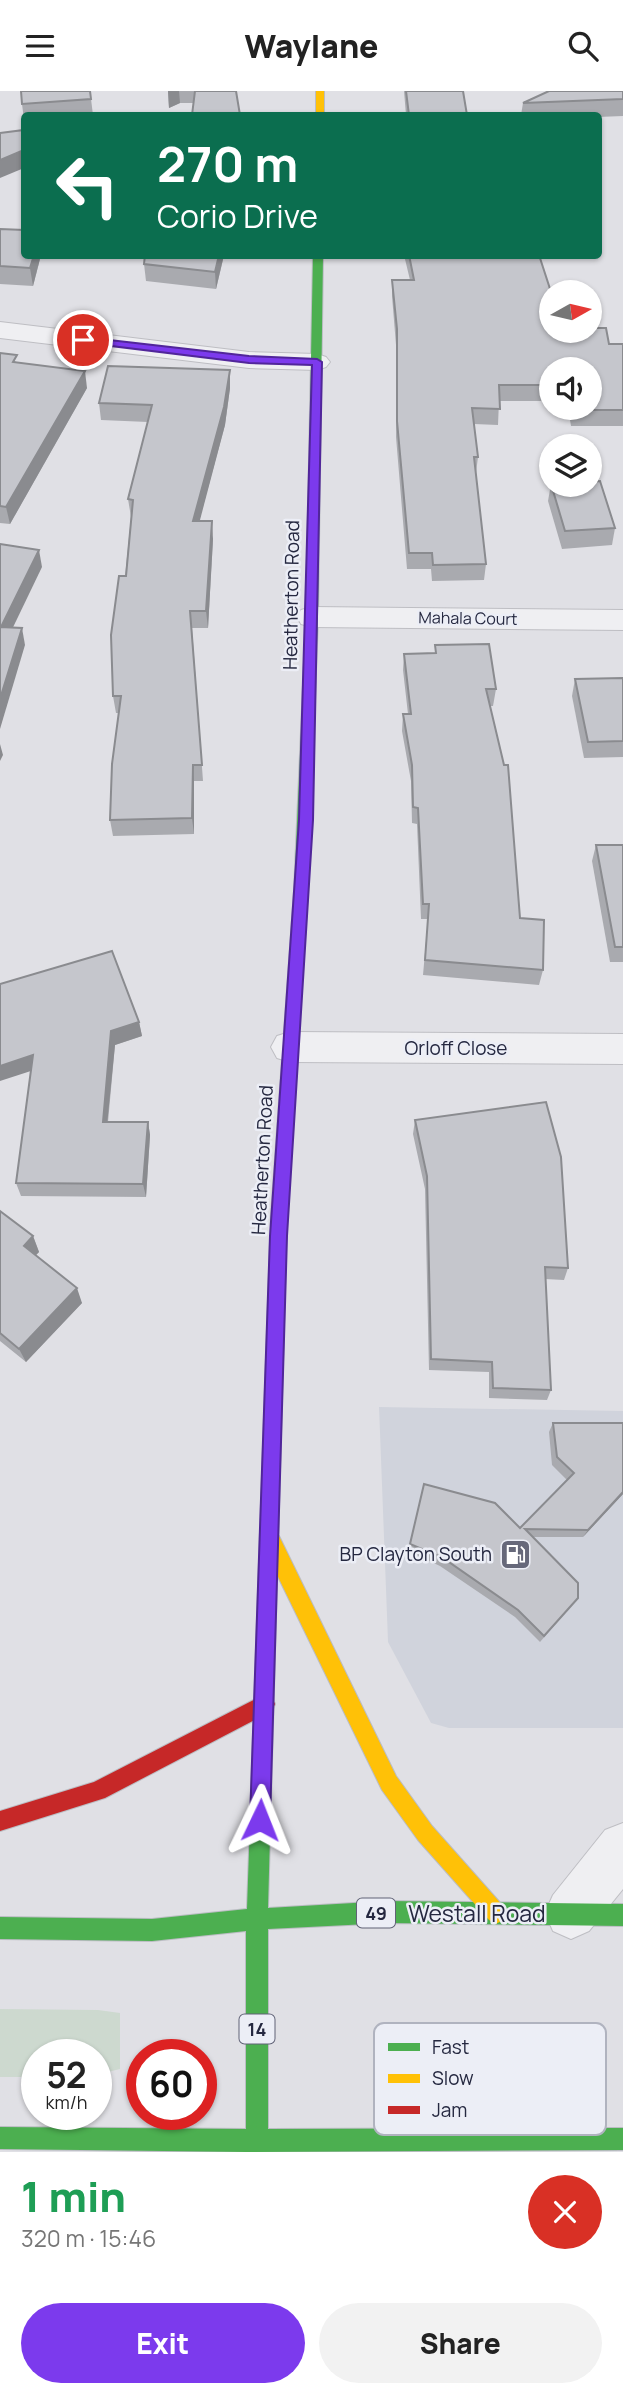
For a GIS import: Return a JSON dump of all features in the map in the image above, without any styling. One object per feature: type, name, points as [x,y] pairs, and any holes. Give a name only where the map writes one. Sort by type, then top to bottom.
[{"type":"main road","points":[[320,91],[320,112]]},
{"type":"main road","name":"Heatherton Road","points":[[257,2146],[257,1919],[268,1535],[278,1236],[306,820],[313,617],[318,259]]},
{"type":"main road","points":[[268,1535],[389,1783],[425,1833],[496,1913]]},
{"type":"main road","points":[[0,1821],[98,1791],[265,1704]]},
{"type":"main road","name":"Westall Road","points":[[257,1919],[388,1912],[623,1915]]},
{"type":"main road","name":"49","points":[[0,1928],[139,1930],[257,1919]]},
{"type":"main road","points":[[0,2138],[257,2146],[623,2139]]},
{"type":"street","points":[[0,330],[249,360],[317,362]]},
{"type":"street","name":"Mahala Court","points":[[313,617],[623,620]]},
{"type":"street","name":"Orloff Close","points":[[290,1047],[623,1049]]},
{"type":"street","name":"Westall Road","points":[[571,1913],[623,1848]]},
{"type":"shaded area","points":[[379,1407],[623,1411],[623,1728],[449,1728],[431,1723],[388,1642]]},
{"type":"shaded area","points":[[0,2009],[98,2010],[120,2013],[120,2069],[112,2071],[112,2039],[21,2039],[21,2077],[0,2077]]},
{"type":"building","points":[[21,91],[90,91],[91,99],[22,104]]},
{"type":"building","points":[[195,91],[236,91],[240,112],[192,112]]},
{"type":"building","points":[[406,91],[463,91],[466,112],[409,112]]},
{"type":"building","points":[[549,91],[623,91],[623,99],[523,103]]},
{"type":"building","points":[[21,130],[21,151],[0,160],[0,133]]},
{"type":"building","points":[[0,229],[21,230],[21,259],[33,259],[30,268],[0,266]]},
{"type":"building","points":[[145,259],[218,259],[215,272],[144,264]]},
{"type":"building","points":[[410,259],[540,259],[547,280],[539,280],[539,343],[602,343],[602,328],[606,328],[609,344],[623,344],[623,410],[602,410],[602,357],[539,357],[539,385],[499,385],[500,409],[472,408],[478,457],[474,457],[486,564],[433,565],[432,553],[409,553],[397,421],[397,329],[392,280],[414,280]]},
{"type":"building","points":[[0,353],[17,355],[13,362],[85,371],[6,507],[0,506]]},
{"type":"building","points":[[108,366],[230,370],[224,407],[193,521],[212,521],[206,611],[190,611],[202,765],[193,765],[192,818],[110,820],[112,764],[121,696],[113,696],[111,635],[119,576],[126,576],[133,500],[128,499],[152,405],[99,403]]},
{"type":"building","points":[[602,487],[615,528],[565,531],[555,497],[602,497]]},
{"type":"building","points":[[0,544],[39,550],[1,627],[22,628],[0,699]]},
{"type":"building","points":[[489,644],[496,689],[486,689],[504,765],[508,765],[520,918],[544,920],[543,970],[425,960],[429,904],[423,904],[418,808],[413,807],[412,765],[403,714],[411,714],[404,654],[436,653],[435,645]]},
{"type":"building","points":[[623,678],[623,741],[588,742],[575,679]]},
{"type":"building","points":[[596,845],[623,845],[623,947],[615,947]]},
{"type":"building","points":[[112,951],[139,1022],[111,1031],[103,1122],[148,1122],[143,1184],[16,1183],[33,1055],[0,1066],[0,984]]},
{"type":"building","points":[[546,1102],[561,1157],[568,1268],[545,1267],[551,1390],[493,1388],[492,1362],[431,1359],[427,1176],[415,1120]]},
{"type":"building","points":[[0,1211],[33,1236],[24,1246],[77,1288],[19,1349],[0,1333]]},
{"type":"building","points":[[553,1423],[623,1423],[623,1492],[588,1530],[525,1529],[578,1583],[578,1598],[544,1636],[518,1610],[443,1558],[410,1544],[424,1484],[495,1503],[520,1528],[574,1473],[557,1457]]},
{"type":"traffic: fast","points":[[301,891],[312,617],[318,259]]},
{"type":"traffic: fast","points":[[257,2152],[257,1919],[279,1214]]},
{"type":"traffic: fast","points":[[0,1928],[152,1930],[257,1919],[388,1912],[623,1915]]},
{"type":"traffic: fast","points":[[0,2138],[393,2141],[623,2139]]},
{"type":"traffic: slow","points":[[320,91],[320,112]]},
{"type":"traffic: slow","points":[[279,1214],[301,891]]},
{"type":"traffic: slow","points":[[272,1543],[389,1783],[425,1833],[496,1913]]},
{"type":"traffic: jam","points":[[0,1821],[98,1791],[265,1704]]},
{"type":"place","name":"BP Clayton South","points":[[515,1554]]},
{"type":"route","points":[[83,340],[249,360],[317,362],[313,617],[306,820],[278,1236],[260,1820]]}]
